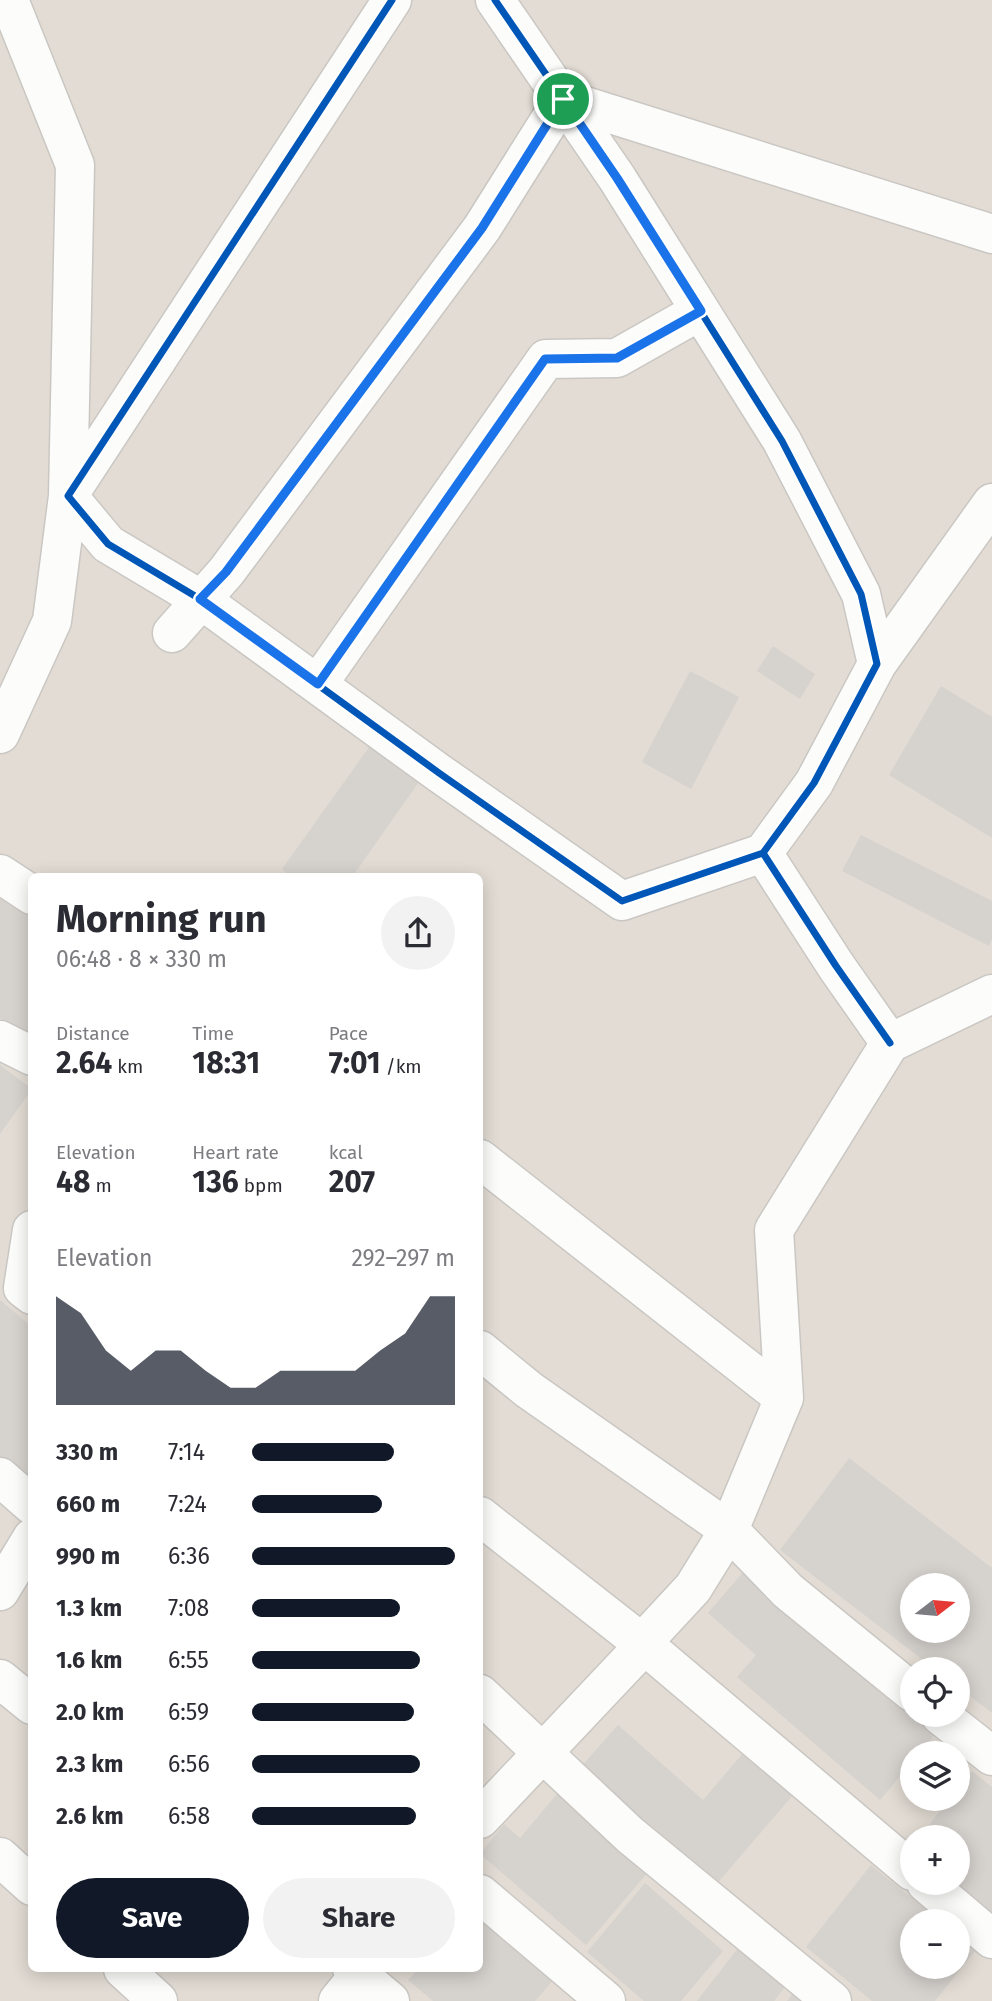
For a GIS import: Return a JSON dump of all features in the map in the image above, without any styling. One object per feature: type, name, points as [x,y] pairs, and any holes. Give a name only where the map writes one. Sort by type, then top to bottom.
[{"type":"street","points":[[0,734],[52,621],[68,496],[75,164],[11,5],[6,0]]},
{"type":"street","points":[[68,496],[392,0]]},
{"type":"street","points":[[495,0],[617,178],[782,441],[861,594],[877,664]]},
{"type":"street","points":[[563,99],[992,234]]},
{"type":"street","points":[[172,633],[226,572],[482,228],[563,99]]},
{"type":"street","points":[[318,684],[545,359],[617,358],[701,311]]},
{"type":"street","points":[[68,496],[108,544],[200,599],[622,901],[763,853],[814,783],[877,664],[992,503]]},
{"type":"street","points":[[763,853],[836,966],[890,1043]]},
{"type":"street","points":[[0,874],[28,892]]},
{"type":"street","points":[[483,1816],[634,1656],[642,1643],[693,1587],[729,1530],[784,1398],[774,1230],[890,1043],[992,994]]},
{"type":"street","points":[[0,1040],[28,1054]]},
{"type":"street","points":[[483,1162],[784,1398]]},
{"type":"street","points":[[28,1256],[23,1288],[28,1292]]},
{"type":"street","points":[[483,1352],[529,1390],[729,1530],[788,1591],[900,1682]]},
{"type":"street","points":[[0,1477],[28,1501]]},
{"type":"street","points":[[483,1518],[642,1643],[900,1861]]},
{"type":"street","points":[[0,1591],[28,1545]]},
{"type":"street","points":[[0,1679],[28,1701]]},
{"type":"street","points":[[483,1697],[630,1835],[832,2001]]},
{"type":"street","points":[[955,1727],[992,1756]]},
{"type":"street","points":[[0,1857],[28,1882]]},
{"type":"street","points":[[940,1895],[992,1939]]},
{"type":"street","points":[[483,1897],[606,2001]]},
{"type":"street","points":[[126,1972],[159,2001]]},
{"type":"street","points":[[353,1978],[390,2001]]},
{"type":"shaded area","points":[[0,0],[992,0],[992,2001],[0,2001]]},
{"type":"building","points":[[773,646],[815,674],[800,699],[757,671]]},
{"type":"building","points":[[690,671],[739,697],[691,789],[642,762]]},
{"type":"building","points":[[941,686],[992,717],[992,838],[889,775]]},
{"type":"building","points":[[372,743],[421,779],[355,873],[287,873],[282,869]]},
{"type":"building","points":[[861,835],[992,901],[992,939],[989,946],[842,871]]},
{"type":"building","points":[[0,895],[28,913],[28,1036],[0,1018]]},
{"type":"building","points":[[0,1065],[28,1086],[28,1095],[0,1134]]},
{"type":"building","points":[[0,1300],[28,1324],[28,1481],[0,1457]]},
{"type":"building","points":[[849,1458],[992,1568],[992,1713],[970,1696],[970,1657],[919,1657],[901,1643],[970,1643],[970,1573],[900,1573],[900,1642],[780,1550]]},
{"type":"building","points":[[745,1570],[900,1704],[900,1727],[927,1727],[935,1734],[929,1741],[900,1741],[900,1776],[880,1800],[737,1677],[756,1655],[708,1613]]},
{"type":"building","points":[[618,1725],[703,1800],[744,1752],[793,1795],[714,1887],[579,1769]]},
{"type":"building","points":[[972,1771],[992,1787],[992,1919],[962,1895],[970,1895],[970,1825],[929,1825],[940,1811],[970,1811]]},
{"type":"building","points":[[558,1793],[649,1871],[586,1945],[483,1857],[483,1850],[504,1824],[520,1838]]},
{"type":"building","points":[[871,1865],[900,1889],[900,1895],[908,1895],[925,1909],[900,1909],[900,1979],[953,1979],[935,2001],[872,2001],[806,1947]]},
{"type":"building","points":[[645,1883],[723,1951],[681,2001],[644,2001],[587,1952]]},
{"type":"building","points":[[483,1917],[555,1978],[535,2001],[433,2001],[408,1980],[415,1972],[483,1972]]},
{"type":"building","points":[[745,1939],[793,1976],[774,2001],[697,2001]]},
{"type":"building","points":[[970,1945],[976,1950],[970,1957]]},
{"type":"building","points":[[794,1992],[804,2001],[787,2001]]},
{"type":"cycle path","points":[[392,0],[68,496],[108,544],[200,599],[439,773],[622,901],[763,853]]},
{"type":"cycle path","points":[[495,0],[617,178],[782,441],[861,594],[877,664],[814,783],[763,853],[836,966],[890,1043]]},
{"type":"route","points":[[563,99],[617,178],[701,311],[617,358],[545,359],[318,684],[200,599],[226,572],[482,228],[563,99]]}]
